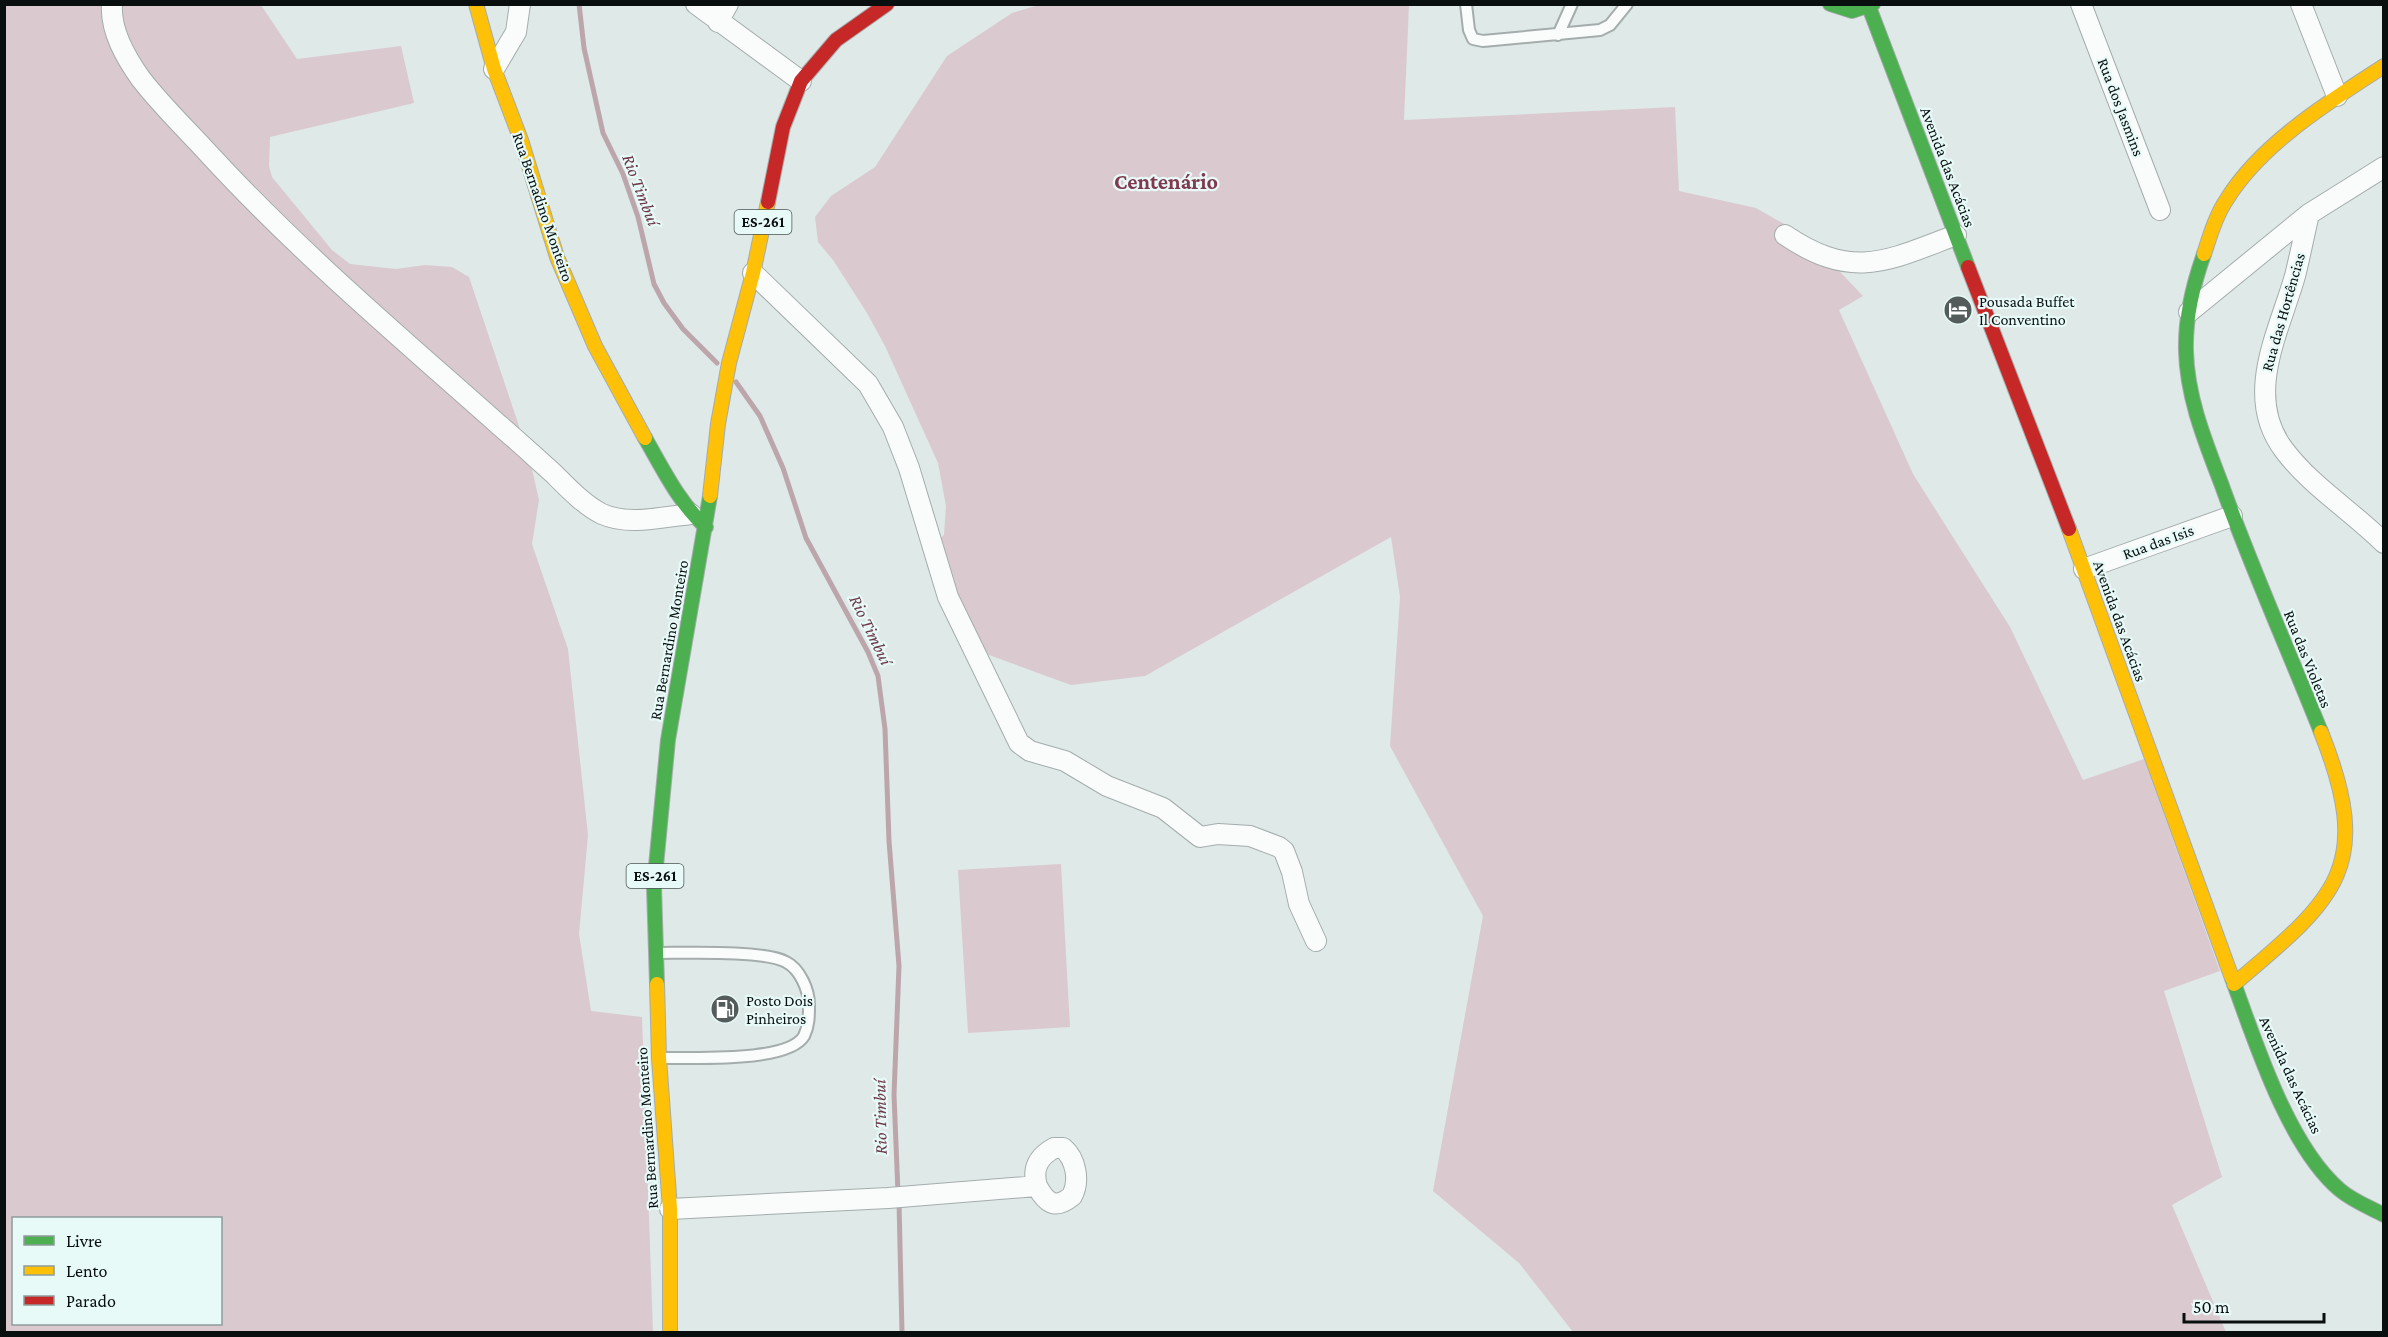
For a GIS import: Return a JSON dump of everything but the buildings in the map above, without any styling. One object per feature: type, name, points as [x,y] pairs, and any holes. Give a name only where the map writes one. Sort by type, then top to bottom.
[{"type":"street","points":[[112,4],[117,35],[125,54],[142,80],[249,197],[337,281],[528,450],[573,493],[599,513],[617,519],[636,520],[691,514]]},
{"type":"street","name":"Rua Bernadino Monteiro","points":[[476,4],[494,69],[521,140],[557,256],[595,346],[668,479],[691,514],[706,527]]},
{"type":"street","points":[[494,69],[516,32],[520,4]]},
{"type":"street","points":[[696,4],[801,81]]},
{"type":"street","points":[[718,22],[728,4]]},
{"type":"street","name":"Rua Bernardino Monteiro","points":[[670,1332],[669,1209],[659,1058],[654,887],[668,740],[706,527],[718,424],[729,363],[753,273],[783,127],[801,81],[836,40],[887,4]]},
{"type":"street","points":[[1830,4],[1852,11],[1871,6]]},
{"type":"street","name":"Rua dos Jasmins","points":[[2081,4],[2160,210]]},
{"type":"street","points":[[2301,4],[2337,96]]},
{"type":"street","name":"Avenida das Acácias","points":[[1871,6],[2084,569],[2256,1043],[2287,1111],[2314,1162],[2338,1188],[2384,1215]]},
{"type":"street","name":"Rua das Violetas","points":[[2234,984],[2296,931],[2325,898],[2341,867],[2347,836],[2342,799],[2327,749],[2232,516],[2196,416],[2187,361],[2186,339],[2189,312],[2204,248],[2229,195],[2262,157],[2337,96],[2384,66]]},
{"type":"street","points":[[2189,312],[2309,214],[2384,167]]},
{"type":"street","name":"Rua das Hortências","points":[[2309,214],[2295,277],[2268,359],[2265,376],[2266,402],[2271,427],[2282,448],[2296,465],[2384,543]]},
{"type":"street","points":[[1785,235],[1821,255],[1848,263],[1870,263],[1888,261],[1956,235]]},
{"type":"street","points":[[753,273],[868,384],[892,427],[909,468],[948,597],[1019,743],[1030,752],[1065,761],[1107,786],[1163,808],[1196,836],[1204,838],[1218,834],[1250,836],[1279,847],[1290,862],[1299,904],[1316,941]]},
{"type":"street","name":"Rua das Isis","points":[[2084,569],[2232,516]]},
{"type":"street","points":[[669,1209],[888,1198],[1037,1186]]},
{"type":"lane","points":[[1466,4],[1468,30],[1473,39],[1483,41],[1600,30],[1610,25],[1628,4]]},
{"type":"lane","points":[[1558,35],[1572,4]]},
{"type":"lane","points":[[656,953],[768,955],[788,962],[802,978],[809,998],[809,1020],[803,1038],[787,1050],[769,1055],[659,1058]]},
{"type":"shaded area","points":[[4,5],[261,5],[297,59],[401,46],[414,103],[270,137],[269,166],[272,177],[332,250],[350,264],[396,269],[425,265],[452,267],[469,277],[529,456],[539,500],[532,544],[568,649],[588,835],[579,934],[591,1011],[642,1017],[653,1332],[5,1332]]},
{"type":"shaded area","points":[[1039,5],[1409,5],[1404,120],[1675,107],[1679,191],[1756,208],[1807,237],[1863,296],[1839,310],[1913,474],[2010,627],[2083,780],[2144,759],[2220,971],[2164,991],[2222,1177],[2172,1205],[2226,1332],[1573,1332],[1519,1263],[1433,1191],[1483,916],[1390,746],[1400,597],[1391,537],[1145,676],[1071,685],[989,655],[954,608],[929,547],[944,535],[946,506],[938,463],[885,346],[833,260],[818,242],[815,217],[831,196],[875,167],[947,56],[1012,13]]},
{"type":"shaded area","points":[[1061,864],[1070,1027],[968,1033],[958,870]]},
{"type":"waterway","name":"Rio Timbuí","points":[[579,4],[584,48],[603,133],[623,174],[638,217],[654,284],[664,303],[683,329],[717,363]]},
{"type":"waterway","name":"Rio Timbuí","points":[[736,382],[760,416],[783,468],[806,538],[868,652],[878,676],[885,729],[889,841],[899,966],[894,1095],[898,1193]]},
{"type":"waterway","name":"Rio Timbuí","points":[[899,1202],[902,1332]]},
{"type":"traffic: fast","points":[[1830,4],[1852,11],[1873,4]]},
{"type":"traffic: fast","points":[[1869,7],[1968,267]]},
{"type":"traffic: fast","points":[[2204,254],[2193,290],[2187,326],[2187,368],[2193,402],[2245,546],[2321,732]]},
{"type":"traffic: fast","points":[[645,438],[680,496],[696,518],[706,527]]},
{"type":"traffic: fast","points":[[657,984],[654,887],[668,740],[710,496]]},
{"type":"traffic: fast","points":[[2232,978],[2275,1091],[2304,1147],[2321,1171],[2340,1190],[2384,1215]]},
{"type":"traffic: slow","points":[[476,4],[494,69],[521,140],[557,257],[595,346],[645,438]]},
{"type":"traffic: slow","points":[[2204,254],[2223,205],[2259,160],[2298,125],[2384,66]]},
{"type":"traffic: slow","points":[[710,496],[718,424],[729,363],[753,273],[768,202]]},
{"type":"traffic: slow","points":[[2069,529],[2232,978]]},
{"type":"traffic: slow","points":[[2234,984],[2298,927],[2321,902],[2336,877],[2344,849],[2345,817],[2337,778],[2321,732]]},
{"type":"traffic: slow","points":[[657,984],[659,1058],[670,1209],[670,1332]]},
{"type":"traffic: jam","points":[[768,202],[783,127],[801,81],[836,40],[887,4]]},
{"type":"traffic: jam","points":[[1968,267],[2069,529]]},
{"type":"place","name":"Pousada Buffet Il Conventino","points":[[1958,310]]},
{"type":"place","name":"Posto Dois Pinheiros","points":[[725,1009]]},
{"type":"district","name":"Centenário","points":[[1166,181]]}]
